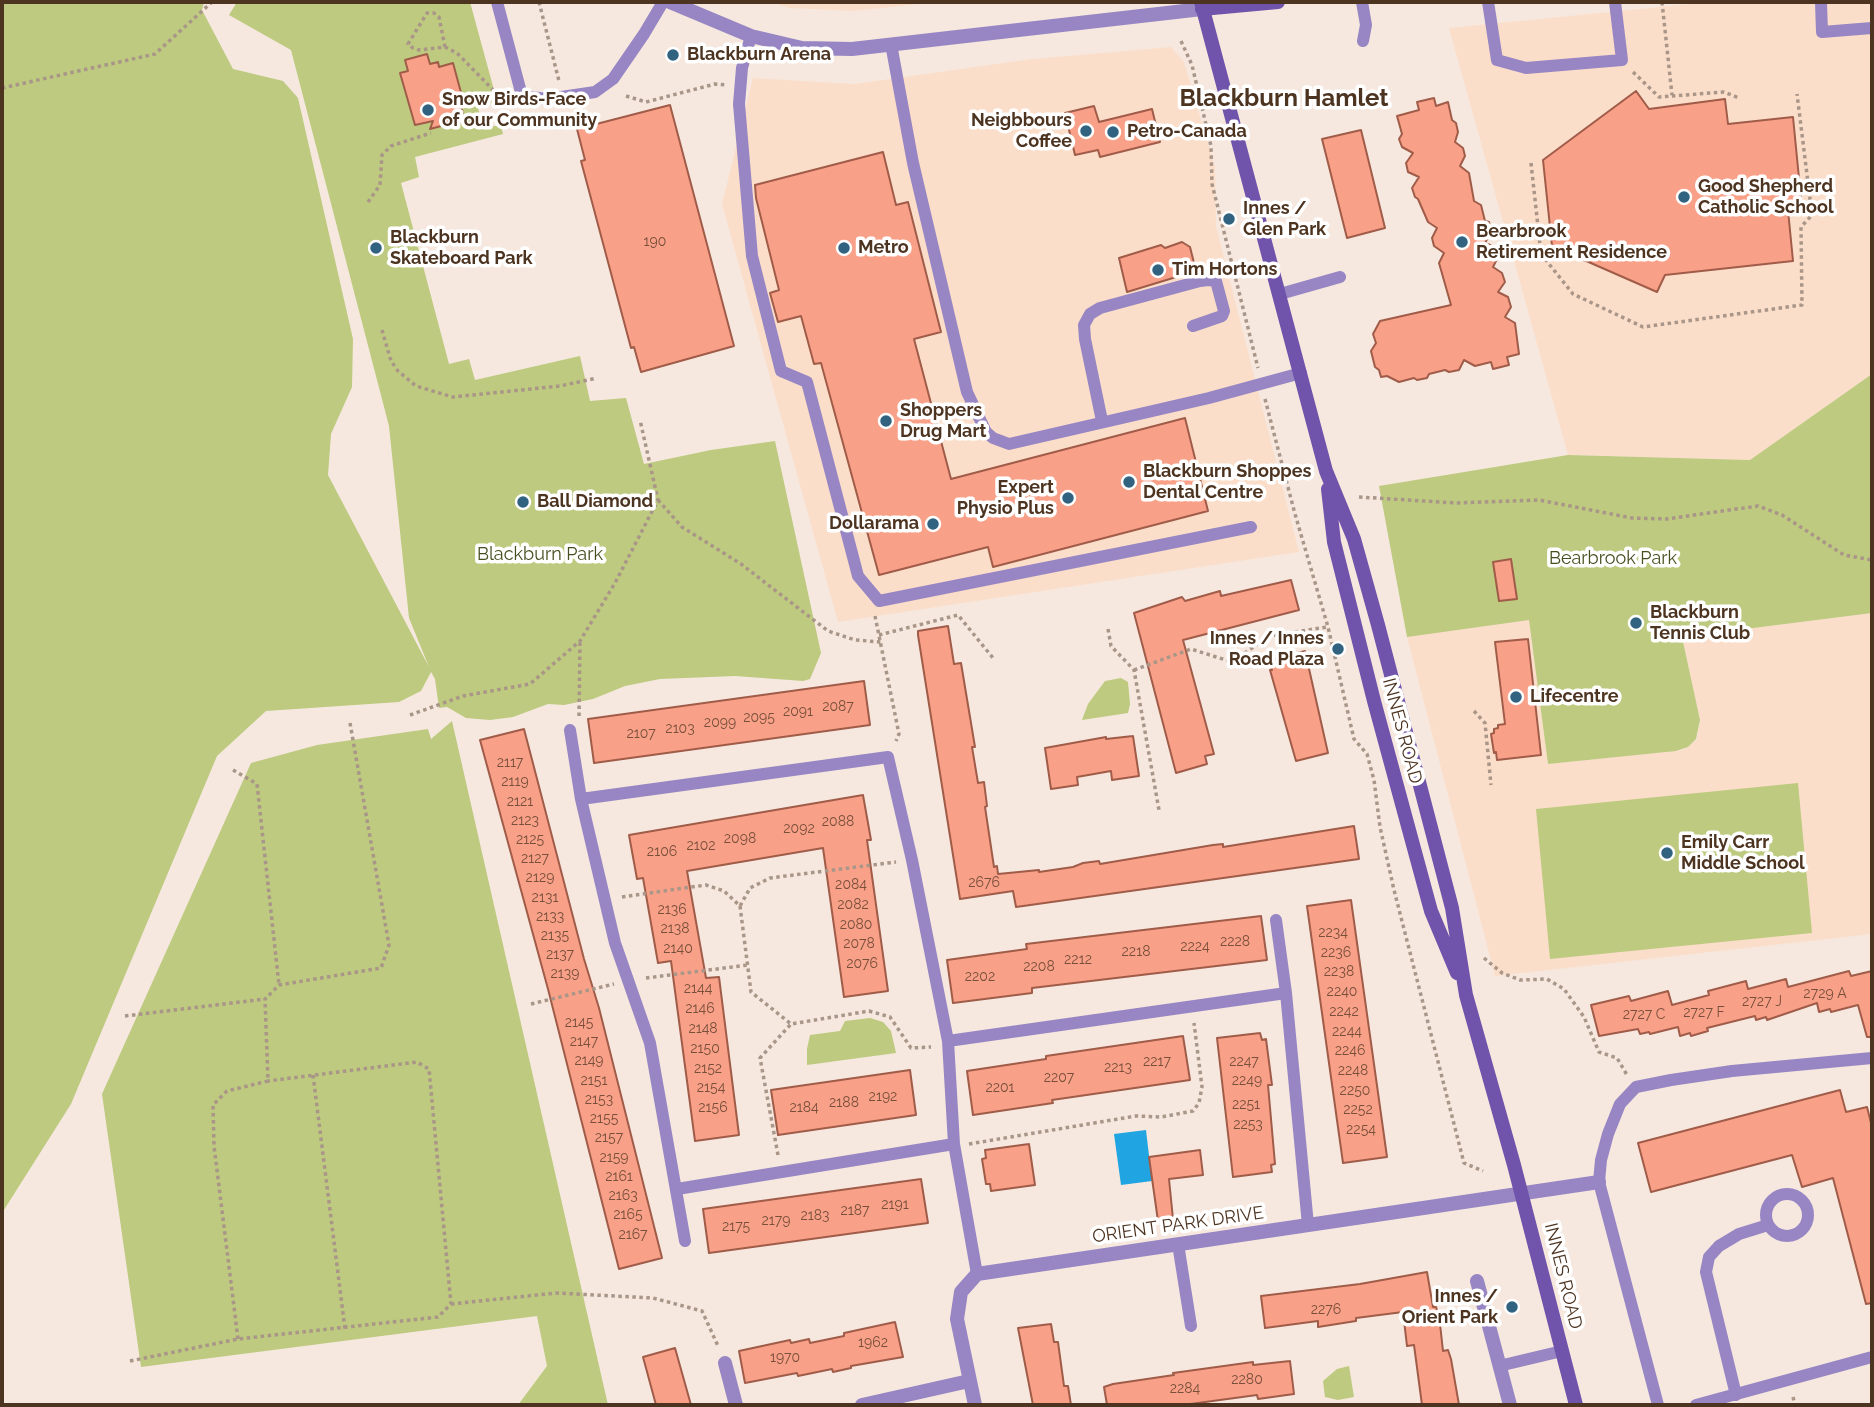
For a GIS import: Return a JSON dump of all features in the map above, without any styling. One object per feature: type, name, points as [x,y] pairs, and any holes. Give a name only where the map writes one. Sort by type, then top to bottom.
[{"type":"street","points":[[670,2],[751,36],[802,48],[852,49],[1201,6],[1278,2]]},
{"type":"street","name":"INNES ROAD","points":[[1201,6],[1326,471],[1334,542],[1374,701],[1431,912],[1466,995]]},
{"type":"street","name":"INNES ROAD","points":[[1326,471],[1354,538],[1378,625],[1452,908],[1466,995],[1522,1194],[1576,1405]]},
{"type":"street","name":"ORIENT PARK DRIVE","points":[[977,1274],[1599,1182]]},
{"type":"street","points":[[975,1405],[957,1319],[961,1292],[977,1274]]},
{"type":"street","points":[[1477,1281],[1510,1405]]},
{"type":"street","points":[[725,1363],[736,1405]]},
{"type":"street","points":[[862,1405],[969,1381]]},
{"type":"lane","points":[[497,2],[522,96],[548,99],[595,92],[612,79],[663,2]]},
{"type":"lane","points":[[1362,2],[1366,25],[1363,41]]},
{"type":"lane","points":[[1488,2],[1497,60],[1526,68],[1622,60],[1615,2]]},
{"type":"lane","points":[[1821,2],[1822,32],[1872,28]]},
{"type":"lane","points":[[751,36],[742,68],[739,104],[752,256],[781,371],[807,382],[858,576],[880,601],[1251,527]]},
{"type":"lane","points":[[891,44],[913,163],[964,380],[986,432],[993,439],[1009,444],[1301,373]]},
{"type":"lane","points":[[1280,294],[1340,277]]},
{"type":"lane","points":[[1102,421],[1085,338],[1084,325],[1090,314],[1100,308],[1200,281],[1216,282],[1224,311],[1219,318],[1193,326]]},
{"type":"lane","points":[[570,730],[581,799],[615,943],[650,1043],[685,1241]]},
{"type":"lane","points":[[581,799],[888,757],[912,860],[948,1041],[954,1144],[977,1274]]},
{"type":"lane","points":[[1276,920],[1286,993],[1308,1225]]},
{"type":"lane","points":[[948,1041],[1286,993]]},
{"type":"lane","points":[[1658,1405],[1599,1182],[1608,1134],[1620,1104],[1636,1087],[1732,1071],[1872,1058]]},
{"type":"lane","points":[[677,1189],[954,1144]]},
{"type":"lane","points":[[1736,1395],[1706,1272],[1709,1257],[1719,1246],[1739,1234],[1768,1225]]},
{"type":"lane","points":[[1178,1244],[1191,1326]]},
{"type":"lane","points":[[1499,1366],[1562,1351]]},
{"type":"lane","points":[[1696,1405],[1872,1357]]},
{"type":"path","points":[[2,88],[155,54],[212,2]]},
{"type":"path","points":[[539,2],[559,81]]},
{"type":"path","points":[[1662,2],[1672,95]]},
{"type":"path","points":[[445,47],[439,17],[428,13],[408,44],[419,50],[445,47],[457,53],[497,93]]},
{"type":"path","points":[[1181,41],[1192,65],[1211,146],[1212,184],[1295,514],[1328,627],[1354,739],[1367,754],[1374,780],[1380,827],[1394,890],[1464,1163],[1483,1171]]},
{"type":"path","points":[[1622,60],[1659,97],[1724,92],[1740,98]]},
{"type":"path","points":[[626,96],[646,102],[715,85],[740,85]]},
{"type":"path","points":[[1531,163],[1541,254],[1573,294],[1643,327],[1802,305],[1801,227],[1812,215],[1797,94]]},
{"type":"path","points":[[368,202],[380,186],[382,156],[391,146],[431,133]]},
{"type":"path","points":[[382,330],[391,361],[405,378],[428,391],[453,397],[560,386],[597,378]]},
{"type":"path","points":[[640,421],[658,499],[682,527],[741,565],[828,631],[855,639],[881,642]]},
{"type":"path","points":[[1359,497],[1455,503],[1539,500],[1632,518],[1666,519],[1758,506],[1782,515],[1844,555],[1872,560]]},
{"type":"path","points":[[411,715],[463,696],[530,684],[580,641],[615,583],[658,499]]},
{"type":"path","points":[[880,601],[874,618],[899,734],[888,757]]},
{"type":"path","points":[[879,635],[958,615],[993,658]]},
{"type":"path","points":[[1134,670],[1191,649],[1232,662],[1269,636],[1328,627]]},
{"type":"path","points":[[1108,629],[1111,646],[1134,670],[1159,810]]},
{"type":"path","points":[[570,730],[579,717],[580,641]]},
{"type":"path","points":[[1474,711],[1485,723],[1491,785]]},
{"type":"path","points":[[125,1016],[265,999],[279,985],[381,968],[389,945],[350,723]]},
{"type":"path","points":[[233,770],[257,784],[279,985]]},
{"type":"path","points":[[791,1024],[751,992],[740,906],[750,888],[769,878],[912,860]]},
{"type":"path","points":[[605,900],[706,885],[724,891],[740,906]]},
{"type":"path","points":[[1484,958],[1502,973],[1520,980],[1547,979],[1564,989],[1584,1017],[1599,1052],[1616,1058],[1636,1087]]},
{"type":"path","points":[[265,999],[268,1081]]},
{"type":"path","points":[[954,1144],[978,1144],[1136,1116],[1161,1117],[1193,1111],[1199,1103],[1202,1087],[1192,1007]]},
{"type":"path","points":[[781,1172],[760,1058],[791,1024],[869,1011],[890,1017],[911,1048],[935,1046],[948,1041]]},
{"type":"path","points":[[238,1339],[214,1146],[213,1105],[227,1091],[268,1081],[417,1062],[429,1069],[451,1304]]},
{"type":"path","points":[[313,1075],[345,1329]]},
{"type":"path","points":[[130,1361],[238,1339],[438,1317],[451,1304],[556,1293],[653,1298],[702,1311],[725,1363]]},
{"type":"shaded area","points":[[772,2],[938,2],[854,11],[789,8]]},
{"type":"shaded area","name":"Good Shepherd Catholic School","points":[[1709,2],[1872,2],[1872,374],[1750,460],[1568,455],[1449,28]]},
{"type":"shaded area","points":[[1171,47],[1184,62],[1215,167],[1216,226],[1299,552],[838,622],[722,204],[753,78],[854,84],[1032,59]]},
{"type":"shaded area","name":"Emily Carr Middle School","points":[[1872,613],[1872,934],[1495,976],[1407,637],[1529,619],[1548,764],[1682,750],[1697,739],[1700,720],[1682,637]]},
{"type":"green space","name":"Blackburn Park","points":[[2,2],[204,2],[202,10],[233,69],[283,81],[298,98],[353,339],[352,387],[331,434],[328,475],[429,667],[409,618],[389,426],[291,50],[229,15],[237,2],[470,2],[497,101],[478,107],[482,128],[501,125],[503,134],[415,157],[419,177],[401,183],[449,364],[469,359],[475,380],[580,356],[590,401],[626,398],[644,464],[711,450],[775,441],[821,653],[810,679],[803,681],[735,676],[660,679],[625,686],[593,699],[564,705],[548,704],[513,717],[490,720],[466,718],[447,707],[439,708],[435,679],[431,672],[421,691],[399,702],[266,711],[217,756],[71,1104],[2,1213]]},
{"type":"green space","name":"Bearbrook Park","points":[[1872,374],[1872,613],[1682,637],[1700,720],[1696,739],[1688,747],[1676,751],[1548,764],[1529,620],[1407,637],[1379,486],[1568,455],[1750,460]]},
{"type":"green space","points":[[1121,678],[1128,682],[1128,713],[1082,720],[1088,704],[1105,681]]},
{"type":"green space","points":[[452,721],[608,1405],[518,1405],[547,1366],[537,1316],[141,1367],[102,1094],[251,763],[317,745],[428,729],[431,739]]},
{"type":"green space","points":[[1798,783],[1812,933],[1550,959],[1536,809]]},
{"type":"green space","points":[[870,1018],[883,1022],[891,1031],[896,1053],[807,1065],[810,1035],[840,1031],[845,1021]]},
{"type":"green space","points":[[1349,1366],[1354,1397],[1338,1400],[1325,1397],[1323,1381],[1337,1369]]},
{"type":"water","points":[[1146,1130],[1152,1181],[1121,1185],[1114,1134]]},
{"type":"building","points":[[427,54],[430,64],[438,62],[439,67],[453,63],[463,100],[459,100],[463,113],[458,114],[460,121],[430,129],[433,121],[415,125],[400,73],[408,71],[405,60]]},
{"type":"building","points":[[1636,91],[1649,109],[1725,99],[1728,124],[1793,117],[1802,209],[1788,210],[1793,261],[1665,275],[1657,292],[1552,246],[1543,160]]},
{"type":"building","name":"Bearbrook Retirement Residence","points":[[1434,98],[1436,106],[1448,102],[1458,132],[1455,142],[1463,148],[1465,156],[1460,166],[1469,173],[1474,201],[1481,205],[1485,221],[1489,222],[1491,232],[1485,243],[1495,247],[1498,257],[1493,267],[1502,273],[1505,282],[1498,292],[1508,297],[1511,307],[1505,317],[1515,323],[1519,354],[1507,357],[1509,365],[1493,369],[1491,362],[1475,366],[1464,360],[1459,370],[1445,370],[1429,374],[1427,378],[1399,382],[1387,376],[1381,377],[1375,367],[1371,351],[1376,343],[1373,334],[1380,321],[1451,305],[1439,263],[1444,253],[1434,246],[1432,238],[1437,228],[1428,222],[1415,197],[1412,188],[1419,177],[1408,172],[1406,163],[1413,153],[1402,147],[1397,116],[1419,110],[1417,102]]},
{"type":"building","points":[[670,105],[734,346],[641,372],[634,347],[631,348],[581,161],[585,160],[577,129]]},
{"type":"building","name":"Petro-Canada","points":[[1094,106],[1099,122],[1152,109],[1160,142],[1100,157],[1098,150],[1075,155],[1065,113]]},
{"type":"building","points":[[1361,130],[1385,228],[1347,238],[1322,139]]},
{"type":"building","points":[[883,152],[896,205],[908,202],[941,332],[914,339],[951,479],[1185,418],[1208,511],[993,567],[988,547],[879,575],[821,363],[814,364],[801,316],[778,322],[770,293],[779,290],[755,185]]},
{"type":"building","name":"Tim Hortons","points":[[1182,242],[1190,247],[1196,271],[1127,292],[1119,258],[1161,245],[1165,248]]},
{"type":"building","points":[[1511,559],[1517,599],[1499,601],[1493,562]]},
{"type":"building","points":[[1291,580],[1299,610],[1183,640],[1214,754],[1205,756],[1207,764],[1176,773],[1134,613],[1182,597],[1185,601],[1220,591],[1221,596]]},
{"type":"building","points":[[948,626],[954,664],[961,663],[978,783],[984,782],[994,867],[997,866],[998,874],[1039,872],[1099,861],[1100,864],[1354,826],[1359,859],[1016,907],[1013,891],[960,899],[918,635],[918,631]]},
{"type":"building","points":[[1528,639],[1541,755],[1497,760],[1491,734],[1498,725],[1505,724],[1495,642]]},
{"type":"building","points":[[1305,651],[1328,753],[1296,761],[1270,670],[1270,660]]},
{"type":"building","points":[[864,681],[870,725],[594,763],[588,719]]},
{"type":"building","points":[[524,729],[599,1008],[662,1258],[619,1269],[548,989],[480,740]]},
{"type":"building","points":[[1133,736],[1139,776],[1112,780],[1111,771],[1077,777],[1078,785],[1051,789],[1045,748],[1106,737]]},
{"type":"building","points":[[863,795],[871,840],[867,840],[888,991],[844,997],[823,848],[687,871],[706,978],[719,977],[739,1135],[695,1141],[671,961],[658,963],[643,878],[637,879],[629,835]]},
{"type":"building","points":[[1351,900],[1387,1157],[1343,1163],[1307,906]]},
{"type":"building","points":[[1261,916],[1267,960],[1032,988],[1032,993],[953,1003],[947,960],[1027,949],[1026,944]]},
{"type":"building","points":[[1849,971],[1851,976],[1872,971],[1872,1037],[1867,1037],[1858,1005],[1831,1012],[1830,1009],[1819,1012],[1817,1003],[1767,1020],[1766,1017],[1756,1020],[1755,1016],[1707,1028],[1708,1031],[1691,1036],[1690,1033],[1680,1036],[1678,1027],[1650,1034],[1640,1034],[1638,1029],[1599,1036],[1591,1005],[1629,996],[1631,1001],[1668,991],[1672,1005],[1709,995],[1708,991],[1746,981],[1748,989],[1786,979],[1788,987]]},
{"type":"building","points":[[1260,1033],[1262,1040],[1266,1039],[1272,1085],[1268,1085],[1275,1164],[1271,1165],[1272,1172],[1233,1177],[1217,1038]]},
{"type":"building","points":[[1183,1036],[1190,1080],[1052,1100],[1053,1103],[973,1115],[967,1071],[1046,1059],[1046,1056]]},
{"type":"building","points":[[910,1070],[916,1115],[778,1135],[771,1090]]},
{"type":"building","points":[[1840,1090],[1846,1112],[1867,1107],[1872,1127],[1872,1303],[1866,1304],[1833,1178],[1802,1187],[1792,1155],[1651,1192],[1638,1143]]},
{"type":"building","points":[[1029,1144],[1035,1185],[991,1191],[990,1184],[986,1184],[982,1159],[986,1158],[985,1150]]},
{"type":"building","points":[[1200,1150],[1203,1175],[1169,1179],[1173,1219],[1158,1221],[1149,1157]]},
{"type":"building","points":[[921,1179],[928,1223],[709,1253],[703,1209]]},
{"type":"building","points":[[1427,1272],[1433,1307],[1436,1307],[1439,1315],[1443,1351],[1448,1350],[1451,1359],[1459,1405],[1422,1405],[1414,1345],[1407,1346],[1403,1312],[1356,1318],[1356,1321],[1318,1327],[1318,1321],[1265,1328],[1261,1296],[1360,1284]]},
{"type":"building","points":[[895,1322],[903,1357],[833,1372],[832,1369],[798,1376],[797,1373],[745,1383],[739,1351],[790,1340],[791,1343],[809,1339],[810,1343]]},
{"type":"building","points":[[1051,1324],[1054,1342],[1058,1342],[1064,1386],[1068,1386],[1071,1405],[1033,1405],[1018,1328]]},
{"type":"building","points":[[675,1348],[691,1405],[656,1405],[643,1357]]},
{"type":"building","points":[[1290,1361],[1294,1394],[1258,1399],[1257,1395],[1183,1405],[1107,1405],[1104,1387],[1113,1384],[1253,1362],[1253,1365]]},
{"type":"place","name":"Blackburn Arena","points":[[673,55]]},
{"type":"place","name":"Snow Birds-Face of our Community","points":[[428,110]]},
{"type":"place","name":"Neigbbours Coffee","points":[[1086,131]]},
{"type":"place","name":"Petro-Canada","points":[[1113,132]]},
{"type":"place","name":"Good Shepherd Catholic School","points":[[1684,197]]},
{"type":"place","name":"Innes / Glen Park","points":[[1229,219]]},
{"type":"place","name":"Bearbrook Retirement Residence","points":[[1462,242]]},
{"type":"place","name":"Blackburn Skateboard Park","points":[[376,248]]},
{"type":"place","name":"Metro","points":[[844,248]]},
{"type":"place","name":"Tim Hortons","points":[[1158,270]]},
{"type":"place","name":"Shoppers Drug Mart","points":[[886,421]]},
{"type":"place","name":"Blackburn Shoppes Dental Centre","points":[[1129,482]]},
{"type":"place","name":"Expert Physio Plus","points":[[1068,498]]},
{"type":"place","name":"Ball Diamond","points":[[523,502]]},
{"type":"place","name":"Dollarama","points":[[933,524]]},
{"type":"place","name":"Blackburn Tennis Club","points":[[1636,623]]},
{"type":"place","name":"Innes / Innes Road Plaza","points":[[1338,649]]},
{"type":"place","name":"Lifecentre","points":[[1516,697]]},
{"type":"place","name":"Emily Carr Middle School","points":[[1667,853]]},
{"type":"place","name":"Innes / Orient Park","points":[[1512,1307]]},
{"type":"district","name":"Blackburn Hamlet","points":[[1284,99]]}]
